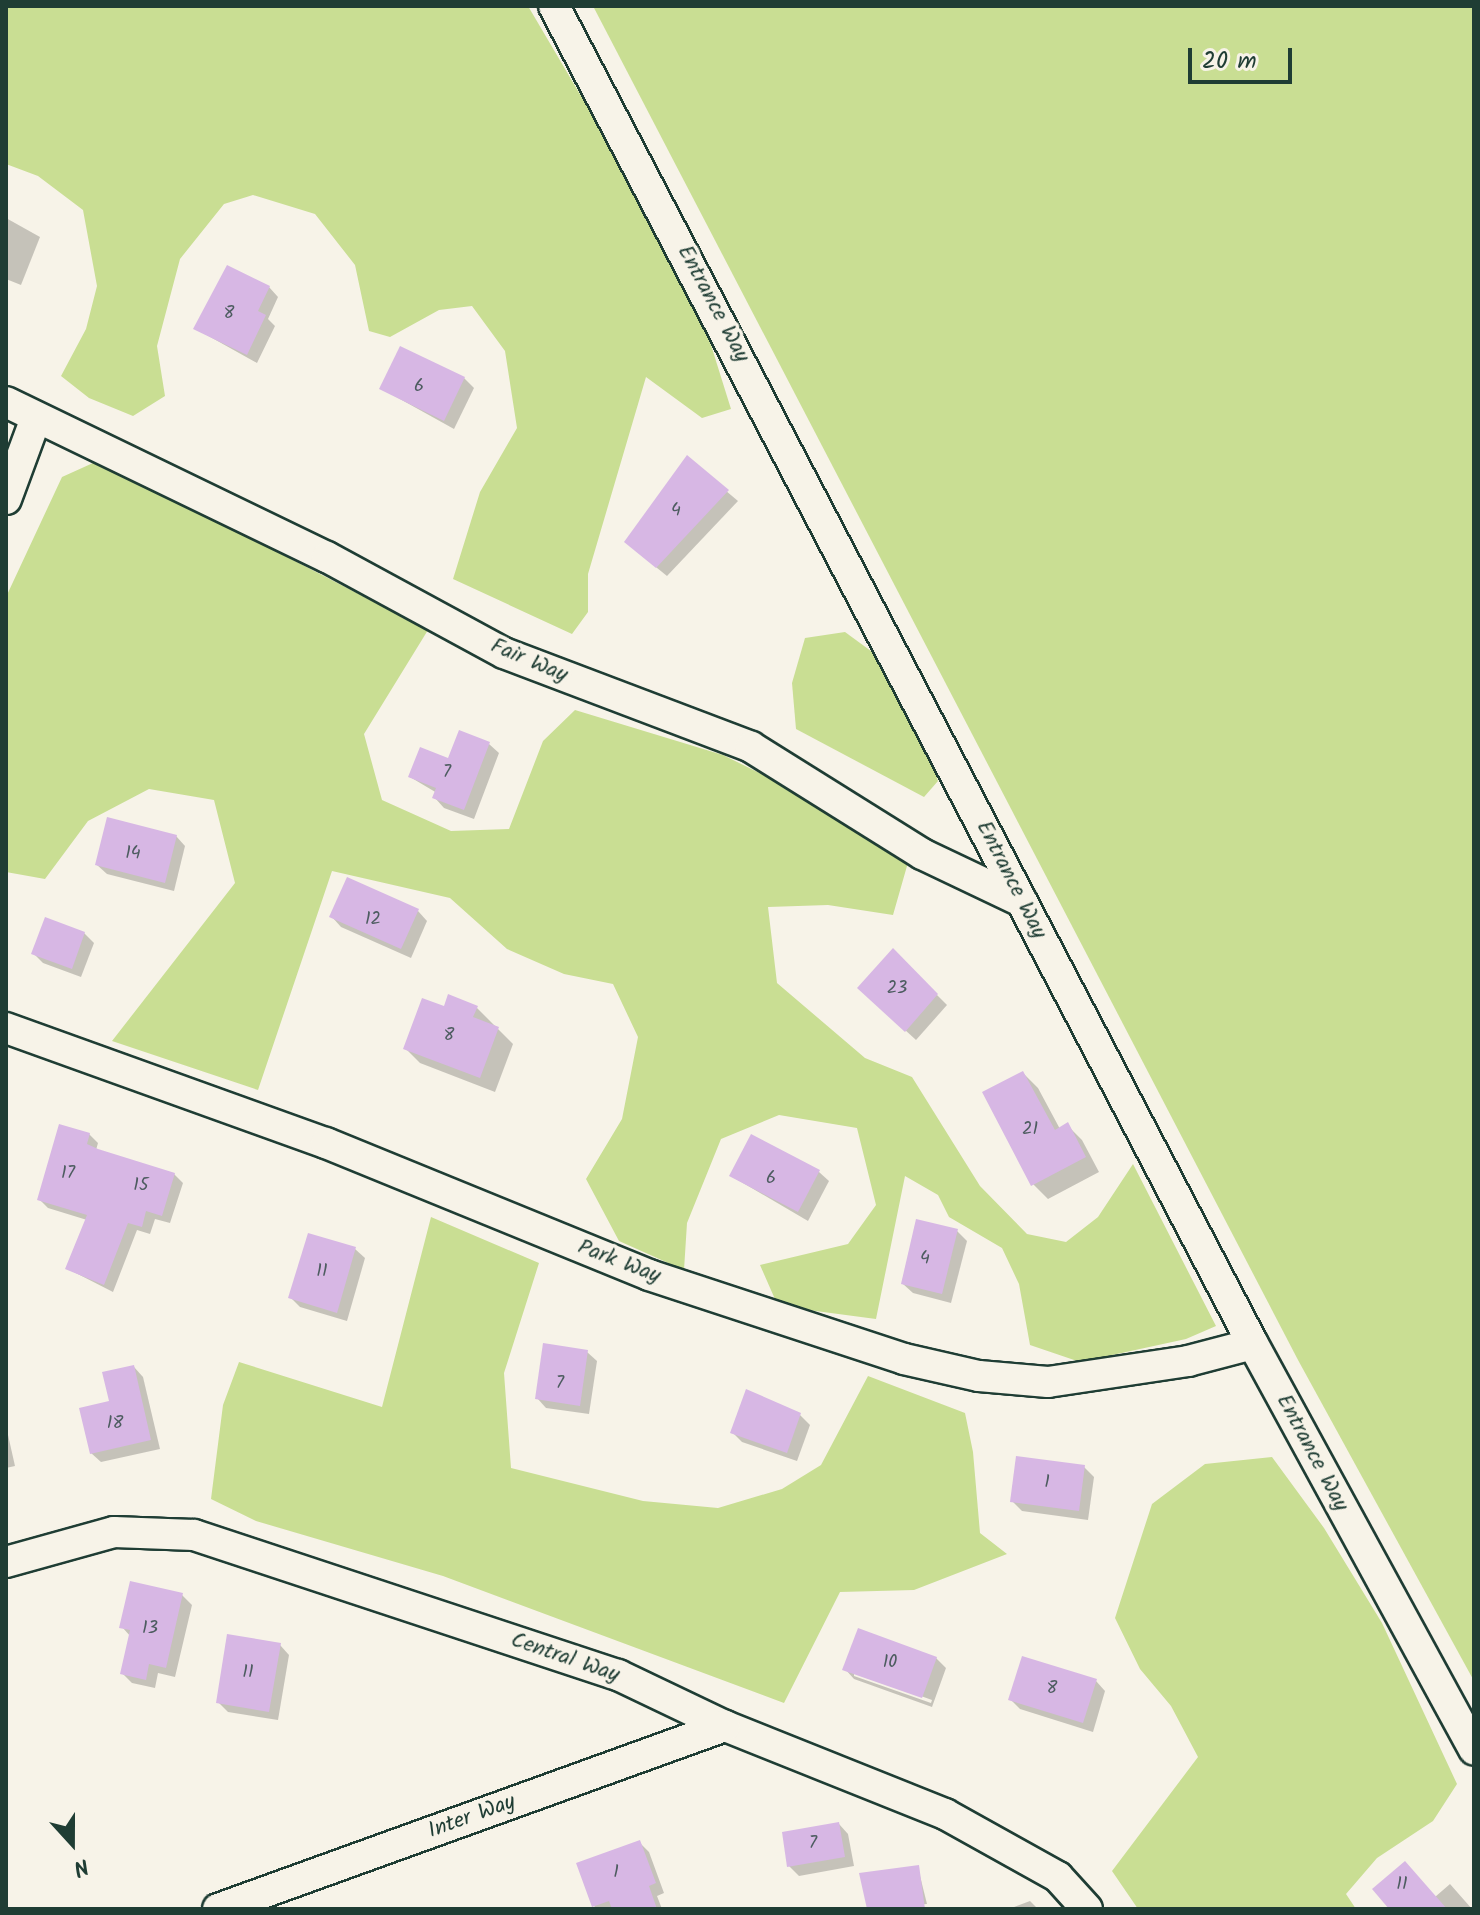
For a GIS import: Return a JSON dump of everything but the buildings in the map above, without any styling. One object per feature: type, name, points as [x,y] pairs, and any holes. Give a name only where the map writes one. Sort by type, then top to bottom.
[{"type":"street","name":"Entrance Way","points":[[554,6],[1253,1344],[1474,1750]]},
{"type":"street","name":"Fair Way","points":[[6,402],[327,557],[504,653],[751,747],[922,854],[1021,901]]},
{"type":"street","points":[[6,499],[36,418]]},
{"type":"street","name":"Park Way","points":[[6,1028],[326,1143],[649,1275],[904,1359],[979,1376],[1048,1382],[1188,1361],[1253,1344]]},
{"type":"street","name":"Central Way","points":[[6,1562],[114,1532],[194,1535],[618,1675],[725,1726],[945,1814],[1058,1877],[1087,1909]]},
{"type":"street","name":"Inter Way","points":[[218,1909],[725,1726]]},
{"type":"green space","points":[[6,6],[528,6],[641,198],[711,345],[731,409],[702,418],[646,377],[588,574],[588,612],[572,634],[453,579],[480,492],[517,428],[505,351],[472,306],[439,310],[390,337],[369,331],[355,265],[315,214],[253,195],[224,204],[180,259],[157,346],[165,396],[133,416],[89,398],[61,376],[86,329],[97,286],[83,210],[38,176],[6,164]]},
{"type":"green space","points":[[593,6],[1474,6],[1474,1681],[1298,1360]]},
{"type":"green space","points":[[93,463],[133,477],[428,630],[364,734],[382,800],[451,831],[509,829],[543,741],[575,710],[723,755],[798,792],[909,859],[893,915],[828,905],[768,907],[777,983],[865,1058],[912,1077],[980,1186],[1027,1234],[1066,1242],[1098,1217],[1133,1164],[1216,1326],[1186,1339],[1080,1362],[1030,1345],[1019,1284],[1002,1248],[949,1217],[938,1195],[905,1176],[876,1319],[778,1306],[760,1265],[848,1244],[876,1205],[857,1128],[779,1115],[721,1139],[687,1223],[684,1270],[619,1241],[586,1179],[622,1119],[638,1037],[613,984],[564,974],[507,949],[450,898],[332,871],[258,1090],[112,1041],[235,883],[214,800],[149,789],[88,821],[45,879],[6,872],[6,597],[62,477]]},
{"type":"green space","points":[[845,632],[890,665],[920,729],[938,781],[924,797],[796,729],[792,683],[805,638]]},
{"type":"green space","points":[[431,1217],[539,1263],[504,1373],[511,1468],[643,1501],[718,1508],[782,1489],[821,1465],[868,1376],[965,1413],[973,1452],[980,1533],[1007,1554],[914,1590],[840,1592],[784,1703],[443,1576],[256,1521],[211,1499],[223,1405],[239,1362],[382,1407]]},
{"type":"green space","points":[[1272,1457],[1324,1528],[1382,1623],[1457,1784],[1433,1821],[1377,1858],[1346,1894],[1356,1909],[1138,1909],[1112,1871],[1198,1757],[1171,1706],[1140,1669],[1115,1618],[1152,1504],[1205,1464]]}]
